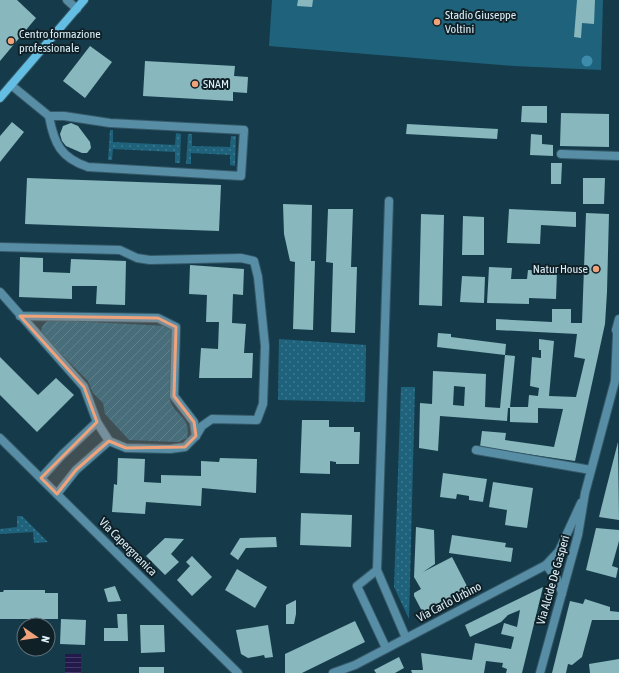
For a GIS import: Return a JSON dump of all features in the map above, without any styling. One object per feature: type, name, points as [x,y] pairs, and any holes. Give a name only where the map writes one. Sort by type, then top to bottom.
[{"type":"main road","points":[[0,98],[84,0]]},
{"type":"street","points":[[67,0],[77,9]]},
{"type":"street","points":[[11,85],[49,116],[64,116],[110,123],[244,130],[241,176],[88,167],[73,162],[63,154],[52,131],[49,116]]},
{"type":"street","points":[[561,154],[619,156]]},
{"type":"street","points":[[389,201],[377,570],[406,638]]},
{"type":"street","points":[[0,247],[120,250],[138,258],[150,260],[241,258],[254,261],[258,277],[265,346],[263,404],[257,420],[212,419],[202,426],[196,436],[185,447],[170,449],[126,448],[109,441],[97,422],[84,387],[0,292]]},
{"type":"street","points":[[20,316],[158,318],[176,327],[174,396],[194,422],[196,436]]},
{"type":"street","name":"Via Alcide De Gasperi","points":[[540,673],[578,535],[591,470],[615,381],[618,337],[616,324],[619,318]]},
{"type":"street","name":"Via Alcide De Gasperi","points":[[615,381],[619,373]]},
{"type":"street","points":[[41,478],[62,455],[97,422]]},
{"type":"street","name":"Via Capergnanica","points":[[0,438],[238,673]]},
{"type":"street","points":[[58,494],[76,470],[109,441]]},
{"type":"street","points":[[476,450],[591,470]]},
{"type":"street","name":"Via Alcide De Gasperi","points":[[546,565],[559,551],[586,493]]},
{"type":"street","points":[[546,565],[554,575],[562,593]]},
{"type":"street","name":"Via Carlo Urbino","points":[[333,673],[355,664],[546,565]]},
{"type":"street","points":[[377,570],[357,586],[386,648]]},
{"type":"highlighted area","points":[[20,316],[158,318],[176,327],[174,396],[194,422],[196,436],[185,447],[126,448],[109,441],[76,470],[57,494],[41,478],[97,422],[84,387]]},
{"type":"shaded area","name":"Stadio Giuseppe Voltini","points":[[272,0],[603,0],[601,70],[514,66],[269,46]]},
{"type":"shaded area","points":[[110,130],[113,130],[113,142],[175,145],[176,133],[181,134],[180,163],[175,163],[175,152],[113,149],[112,160],[108,160]]},
{"type":"shaded area","points":[[188,134],[192,134],[192,146],[230,147],[231,136],[236,136],[235,166],[230,165],[230,155],[191,153],[191,164],[186,164]]},
{"type":"shaded area","points":[[54,320],[166,326],[172,330],[169,396],[174,408],[187,425],[187,438],[178,442],[129,440],[105,414],[103,403],[93,393],[88,381],[45,338],[41,331],[44,324]]},
{"type":"shaded area","points":[[279,339],[366,345],[365,402],[278,400]]},
{"type":"shaded area","points":[[401,387],[415,387],[409,619],[394,587]]},
{"type":"shaded area","points":[[17,516],[22,516],[48,542],[34,543],[33,532],[0,534],[0,529],[17,527]]},
{"type":"shaded area","points":[[65,654],[81,654],[81,673],[65,673]]},
{"type":"building","name":"Centro formazione professionale","points":[[0,0],[17,0],[36,18],[0,61]]},
{"type":"building","points":[[298,0],[313,0],[312,7],[297,6]]},
{"type":"building","points":[[577,0],[595,0],[594,24],[582,23],[581,38],[574,37]]},
{"type":"building","points":[[90,46],[112,62],[85,98],[63,81]]},
{"type":"building","name":"SNAM","points":[[145,61],[235,66],[234,76],[248,77],[247,93],[233,92],[233,101],[143,96]]},
{"type":"building","points":[[522,106],[547,106],[547,123],[521,122]]},
{"type":"building","points":[[561,113],[609,114],[609,147],[560,146]]},
{"type":"building","points":[[12,122],[24,132],[0,162],[0,136]]},
{"type":"building","points":[[71,123],[78,126],[90,142],[91,148],[87,153],[82,153],[66,146],[62,141],[60,134],[63,126]]},
{"type":"building","points":[[407,124],[498,129],[497,139],[406,134]]},
{"type":"building","points":[[531,134],[542,135],[542,144],[553,145],[553,156],[530,155]]},
{"type":"building","points":[[551,163],[562,163],[561,184],[551,184]]},
{"type":"building","points":[[27,178],[221,185],[219,231],[25,224]]},
{"type":"building","points":[[583,178],[605,178],[604,204],[583,204]]},
{"type":"building","points":[[283,204],[312,205],[311,261],[315,261],[313,330],[293,329],[295,262],[290,261],[284,234]]},
{"type":"building","points":[[328,209],[353,209],[351,267],[357,267],[355,333],[331,332],[333,263],[326,262]]},
{"type":"building","points":[[509,209],[576,212],[576,227],[541,225],[540,244],[507,243]]},
{"type":"building","points":[[586,213],[609,214],[605,324],[575,461],[480,447],[482,431],[506,433],[505,440],[554,447],[563,409],[538,408],[538,423],[510,422],[510,408],[508,408],[507,421],[440,416],[438,451],[419,448],[420,403],[432,404],[433,371],[486,374],[485,407],[500,408],[505,355],[515,356],[510,407],[528,407],[529,395],[538,396],[539,388],[530,386],[532,357],[541,358],[539,339],[554,341],[549,396],[576,397],[585,359],[574,357],[577,334],[496,330],[496,319],[552,322],[552,309],[571,309],[571,323],[582,323]],"holes":[[[454,386],[465,387],[464,406],[453,405]]]},
{"type":"building","points":[[421,214],[444,215],[442,306],[419,305]]},
{"type":"building","points":[[463,216],[484,217],[484,255],[462,255]]},
{"type":"building","points":[[20,257],[43,258],[43,272],[70,273],[71,259],[126,261],[125,305],[96,304],[97,286],[72,286],[72,299],[19,297]]},
{"type":"building","points":[[190,265],[244,269],[243,295],[233,294],[232,323],[246,324],[244,353],[253,353],[252,378],[199,378],[201,348],[218,349],[219,322],[206,322],[207,295],[189,294]]},
{"type":"building","points":[[489,267],[512,268],[511,279],[527,279],[528,270],[557,271],[556,299],[529,298],[529,304],[487,303]]},
{"type":"building","points":[[462,276],[485,277],[484,303],[460,302]]},
{"type":"building","points":[[438,333],[451,334],[451,337],[506,344],[505,355],[437,347]]},
{"type":"building","points":[[0,357],[38,395],[56,378],[74,395],[37,432],[0,395]]},
{"type":"building","points":[[302,420],[329,420],[329,427],[354,427],[354,432],[360,432],[359,464],[336,464],[336,462],[330,461],[330,474],[300,473]]},
{"type":"building","points":[[618,442],[619,520],[599,517]]},
{"type":"building","points":[[118,458],[145,459],[144,482],[161,483],[161,475],[201,476],[201,461],[219,462],[220,458],[257,459],[256,493],[202,488],[201,506],[146,502],[145,514],[112,512],[114,484],[117,485]]},
{"type":"building","points":[[443,473],[487,479],[483,502],[469,500],[469,496],[457,494],[456,499],[440,497]]},
{"type":"building","points":[[493,482],[533,488],[527,528],[505,525],[507,510],[489,507]]},
{"type":"building","points":[[301,513],[352,515],[351,547],[300,545]]},
{"type":"building","points":[[416,527],[434,530],[435,564],[423,572],[452,557],[469,590],[423,613],[414,596],[414,593],[421,589],[414,577]]},
{"type":"building","points":[[596,528],[619,530],[619,541],[612,566],[618,568],[616,578],[586,570]]},
{"type":"building","points":[[452,535],[506,543],[505,547],[513,548],[511,562],[449,553]]},
{"type":"building","points":[[276,537],[277,547],[246,548],[238,560],[230,554],[240,538]]},
{"type":"building","points":[[165,538],[184,539],[171,554],[179,562],[165,575],[146,556]]},
{"type":"building","points":[[192,556],[212,577],[192,596],[177,580],[190,566],[186,562]]},
{"type":"building","points":[[237,569],[267,587],[255,608],[225,590]]},
{"type":"building","points":[[115,586],[121,601],[108,602],[104,589]]},
{"type":"building","points":[[543,587],[522,673],[506,673],[507,669],[502,667],[503,663],[486,661],[484,673],[412,673],[411,670],[423,670],[421,653],[472,660],[475,643],[511,649],[514,637],[501,634],[504,623],[517,627],[520,610],[508,615],[501,622],[470,637],[465,625]]},
{"type":"building","points":[[4,590],[45,590],[45,593],[58,593],[58,619],[56,619],[56,617],[16,617],[16,619],[0,619],[0,592],[3,592]]},
{"type":"building","points":[[585,599],[610,607],[610,611],[619,612],[619,620],[592,620],[582,657],[572,665],[568,664],[566,673],[552,673],[570,601],[583,604]]},
{"type":"building","points":[[296,600],[294,624],[286,624],[286,605]]},
{"type":"building","points":[[117,614],[127,614],[128,641],[104,641],[104,628],[118,628]]},
{"type":"building","points":[[61,619],[86,620],[85,645],[60,644]]},
{"type":"building","points":[[355,621],[365,642],[302,673],[285,673],[285,654]]},
{"type":"building","points":[[140,625],[164,625],[165,652],[141,653]]},
{"type":"building","points":[[268,625],[273,657],[265,658],[264,655],[248,658],[241,654],[236,630]]},
{"type":"building","points":[[399,657],[404,668],[395,673],[376,673],[374,670]]},
{"type":"building","points":[[619,659],[619,673],[590,673],[589,664]]},
{"type":"building","points":[[139,667],[164,667],[164,673],[139,673]]},
{"type":"place","name":"Stadio Giuseppe Voltini","points":[[437,22]]},
{"type":"place","name":"Centro formazione professionale","points":[[11,41]]},
{"type":"place","name":"SNAM","points":[[195,84]]},
{"type":"place","name":"Natur House","points":[[596,269]]}]
